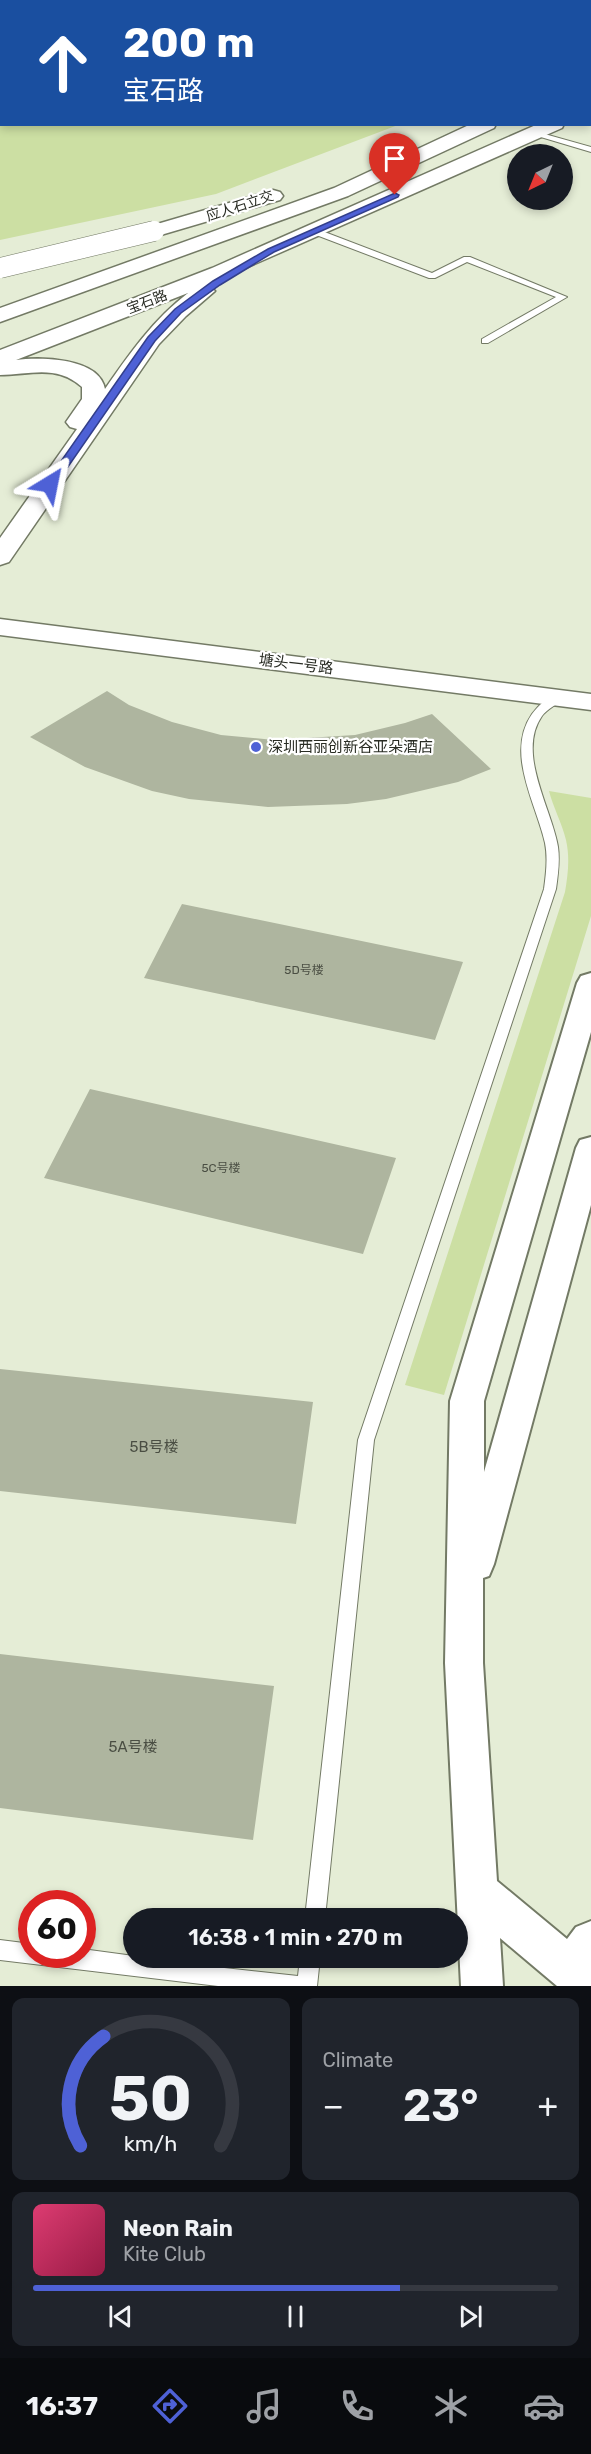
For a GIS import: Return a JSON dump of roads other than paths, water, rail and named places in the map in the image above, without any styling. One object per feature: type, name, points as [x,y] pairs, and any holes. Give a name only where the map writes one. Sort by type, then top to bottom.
[{"type":"main road","points":[[331,175],[469,126]]},
{"type":"main road","points":[[0,315],[341,192],[483,126]]},
{"type":"main road","name":"宝石路","points":[[0,358],[152,301],[271,251],[551,126]]},
{"type":"main road","name":"应人石立交","points":[[0,268],[154,231],[286,191]]},
{"type":"main road","points":[[0,557],[162,325],[206,290],[271,251]]},
{"type":"main road","points":[[0,369],[34,364],[65,367],[88,378],[95,392],[90,405],[0,525]]},
{"type":"main road","name":"塘头一号路","points":[[0,612],[591,687]]},
{"type":"main road","name":"塘头一号路","points":[[0,627],[591,702]]},
{"type":"street","points":[[482,1986],[466,1720],[467,1401],[591,983]]},
{"type":"street","points":[[466,1598],[591,1148]]},
{"type":"street","points":[[478,1892],[584,1966]]},
{"type":"lane","points":[[537,133],[591,150]]},
{"type":"lane","points":[[315,231],[432,276],[467,259],[563,297],[485,341]]},
{"type":"lane","points":[[316,1908],[366,1440],[550,889],[553,865],[550,840],[533,786],[527,744],[528,731],[534,718],[557,698]]},
{"type":"lane","points":[[0,1950],[18,1952]]},
{"type":"lane","points":[[96,1961],[299,1986]]},
{"type":"lane","points":[[307,1986],[309,1968]]},
{"type":"place","name":"深圳西丽创新谷亚朵酒店","points":[[256,747]]}]
